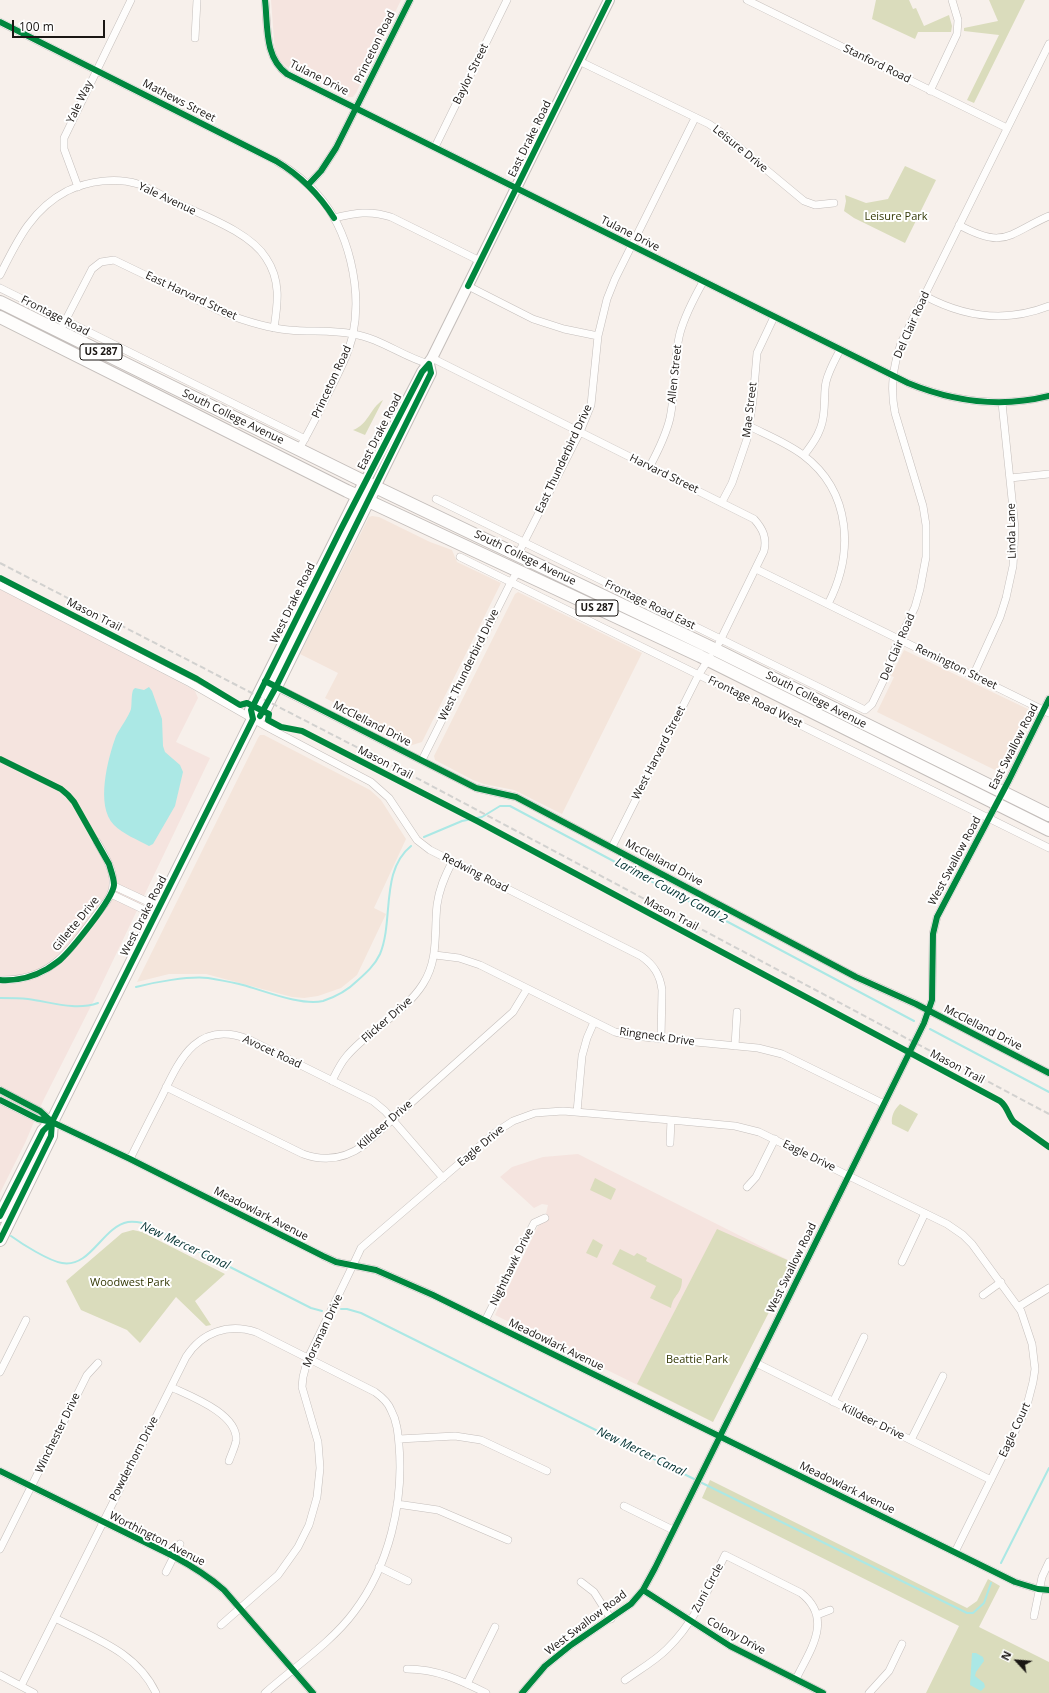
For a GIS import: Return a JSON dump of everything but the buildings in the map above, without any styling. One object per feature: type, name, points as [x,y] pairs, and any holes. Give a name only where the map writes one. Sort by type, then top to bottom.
[{"type":"main road","name":"East Drake Road","points":[[363,498],[431,373],[431,361],[609,0]]},
{"type":"main road","name":"South College Avenue","points":[[0,302],[44,323],[63,326],[302,444],[370,485],[568,579],[718,645],[1002,793],[1049,815]]},
{"type":"main road","name":"South College Avenue","points":[[0,318],[363,498],[708,660],[1049,830]]},
{"type":"main road","points":[[17,326],[26,323],[40,326],[44,323]]},
{"type":"main road","name":"West Drake Road","points":[[0,1240],[9,1197],[43,1131],[52,1122],[253,719],[251,710],[271,684],[300,638],[311,597],[315,595],[324,563],[363,498]]},
{"type":"main road","name":"West Drake Road","points":[[271,684],[363,498]]},
{"type":"main road","points":[[472,549],[482,546],[510,558],[518,554]]},
{"type":"main road","points":[[518,571],[522,567],[525,567],[560,582],[568,579]]},
{"type":"main road","name":"West Drake Road","points":[[5,1218],[52,1136],[52,1122]]},
{"type":"street","name":"Yale Way","points":[[78,187],[64,149],[64,138],[131,0]]},
{"type":"street","points":[[195,38],[196,0]]},
{"type":"street","name":"Tulane Drive","points":[[265,0],[272,57],[280,69],[287,74],[840,350],[922,389],[951,398],[1002,403],[1049,396]]},
{"type":"street","name":"Princeton Road","points":[[308,185],[321,171],[332,155],[410,0]]},
{"type":"street","name":"Baylor Street","points":[[435,148],[507,0]]},
{"type":"street","name":"Stanford Road","points":[[747,0],[1007,128]]},
{"type":"street","points":[[930,91],[957,34],[958,20],[952,0]]},
{"type":"street","name":"Mathews Street","points":[[0,22],[287,167],[308,185],[326,205],[334,218]]},
{"type":"street","name":"Del Clair Road","points":[[865,710],[872,704],[888,671],[892,655],[913,612],[920,589],[926,558],[927,542],[923,506],[893,407],[891,392],[892,375],[901,343],[1049,44]]},
{"type":"street","name":"Leisure Drive","points":[[579,61],[708,124],[722,133],[804,201],[815,204],[834,203]]},
{"type":"street","name":"East Thunderbird Drive","points":[[518,554],[580,432],[587,415],[594,394],[598,336],[607,299],[631,246],[696,118]]},
{"type":"street","name":"Yale Avenue","points":[[0,275],[19,237],[33,218],[57,197],[78,187],[102,181],[138,184],[242,234],[266,256],[277,282],[278,304],[274,328]]},
{"type":"street","points":[[334,218],[362,212],[380,214],[390,217],[480,261]]},
{"type":"street","points":[[959,226],[982,237],[997,238],[1013,235],[1049,216]]},
{"type":"street","name":"Princeton Road","points":[[302,444],[340,370],[353,334],[355,300],[352,268],[346,247],[334,218]]},
{"type":"street","name":"East Harvard Street","points":[[63,326],[92,268],[102,262],[114,260],[224,314],[274,328],[353,334],[383,344],[418,361],[431,361]]},
{"type":"street","name":"Allen Street","points":[[650,466],[670,418],[680,332],[691,305],[703,282]]},
{"type":"street","points":[[468,286],[533,319],[564,329],[598,336]]},
{"type":"street","name":"Frontage Road","points":[[0,288],[63,326]]},
{"type":"street","points":[[924,296],[955,310],[988,316],[1021,314],[1049,306]]},
{"type":"street","name":"Mae Street","points":[[722,502],[732,483],[743,454],[750,426],[758,353],[774,317]]},
{"type":"street","points":[[804,456],[818,436],[821,428],[828,374],[840,350]]},
{"type":"street","name":"Harvard Street","points":[[431,361],[650,466],[754,519],[761,528],[766,544],[764,551],[718,645],[708,660]]},
{"type":"street","name":"Linda Lane","points":[[972,676],[998,622],[1010,582],[1014,550],[1015,528],[1002,403]]},
{"type":"street","points":[[750,426],[804,456],[830,485],[843,518],[845,545],[844,559],[839,580],[828,604]]},
{"type":"street","points":[[1010,478],[1049,474]]},
{"type":"street","name":"Frontage Road East","points":[[436,499],[524,543],[718,645],[865,710]]},
{"type":"street","name":"Frontage Road West","points":[[460,557],[1049,848]]},
{"type":"street","name":"Remington Street","points":[[756,569],[1046,712]]},
{"type":"street","name":"West Thunderbird Drive","points":[[422,760],[510,582],[518,571]]},
{"type":"street","name":"Redwing Road","points":[[0,585],[190,683],[253,719],[371,782],[389,798],[417,840],[430,850],[647,960],[656,971],[661,983],[661,1039]]},
{"type":"street","name":"West Harvard Street","points":[[612,847],[699,674],[708,660]]},
{"type":"street","name":"McClelland Drive","points":[[271,684],[476,788],[516,797],[856,977],[929,1011],[1049,1073]]},
{"type":"street","name":"East Swallow Road","points":[[996,804],[1046,712],[1049,699]]},
{"type":"street","name":"West Swallow Road","points":[[522,1693],[545,1666],[631,1604],[643,1590],[929,1011],[932,1000],[935,924],[944,902],[996,804]]},
{"type":"street","points":[[97,842],[109,864],[113,875],[114,886],[157,911]]},
{"type":"street","name":"Flicker Drive","points":[[332,1081],[339,1067],[354,1049],[416,994],[428,974],[435,955],[437,904],[440,892],[452,862]]},
{"type":"street","name":"Gillette Drive","points":[[0,980],[22,979],[33,976],[47,970],[59,961],[68,952],[111,894],[114,886]]},
{"type":"street","name":"Gillette Drive","points":[[111,894],[157,911]]},
{"type":"street","name":"Ringneck Drive","points":[[435,955],[470,961],[594,1022],[623,1034],[758,1048],[782,1054],[884,1104]]},
{"type":"street","name":"Killdeer Drive","points":[[166,1087],[303,1154],[319,1158],[340,1157],[354,1152],[364,1145],[513,1012],[527,989]]},
{"type":"street","points":[[735,1046],[737,1012]]},
{"type":"street","points":[[577,1112],[582,1056],[587,1038],[594,1022]]},
{"type":"street","name":"Avocet Road","points":[[130,1159],[179,1060],[187,1050],[199,1041],[208,1037],[226,1034],[248,1039],[373,1101],[392,1119],[443,1178]]},
{"type":"street","points":[[0,1090],[40,1111],[52,1122]]},
{"type":"street","points":[[0,1100],[38,1119],[52,1122]]},
{"type":"street","name":"Eagle Drive","points":[[353,1265],[361,1248],[496,1132],[513,1121],[528,1115],[545,1112],[577,1112],[671,1120],[735,1126],[759,1132],[925,1213],[957,1231],[976,1249]]},
{"type":"street","points":[[670,1143],[671,1120]]},
{"type":"street","name":"Meadowlark Avenue","points":[[52,1122],[130,1159],[336,1262],[388,1274],[1015,1582],[1038,1589],[1049,1590]]},
{"type":"street","points":[[747,1187],[756,1177],[775,1139]]},
{"type":"street","points":[[902,1262],[925,1213]]},
{"type":"street","name":"Nighthawk Drive","points":[[485,1321],[534,1223],[545,1218]]},
{"type":"street","name":"Eagle Court","points":[[955,1552],[1026,1409],[1034,1382],[1034,1357],[1030,1333],[1018,1307],[976,1249]]},
{"type":"street","name":"Morsman Drive","points":[[221,1625],[278,1575],[304,1535],[315,1507],[320,1468],[315,1428],[302,1387],[303,1378],[308,1358],[353,1265]]},
{"type":"street","points":[[983,1295],[1001,1282]]},
{"type":"street","points":[[1018,1307],[1049,1288]]},
{"type":"street","points":[[0,1372],[26,1320]]},
{"type":"street","name":"Powderhorn Drive","points":[[21,1686],[186,1357],[194,1346],[209,1334],[222,1330],[239,1328],[256,1332],[375,1392],[382,1397],[395,1417],[401,1474],[392,1531],[379,1567],[365,1596],[345,1623],[264,1693]]},
{"type":"street","points":[[832,1402],[864,1337]]},
{"type":"street","name":"Winchester Drive","points":[[0,1549],[87,1375],[98,1363]]},
{"type":"street","name":"Killdeer Drive","points":[[756,1363],[991,1480]]},
{"type":"street","points":[[911,1440],[943,1376]]},
{"type":"street","points":[[171,1386],[213,1408],[227,1419],[233,1428],[236,1440],[229,1461]]},
{"type":"street","points":[[398,1439],[447,1436],[481,1440],[547,1471]]},
{"type":"street","name":"Worthington Avenue","points":[[0,1471],[173,1556],[206,1575],[224,1590],[313,1693]]},
{"type":"street","points":[[397,1504],[438,1510],[508,1540]]},
{"type":"street","points":[[624,1506],[673,1530]]},
{"type":"street","points":[[166,1572],[180,1544]]},
{"type":"street","name":"Zuni Circle","points":[[625,1680],[667,1650],[690,1621],[702,1602],[725,1555],[800,1593],[810,1602],[817,1615]]},
{"type":"street","points":[[1034,1616],[1038,1589],[1049,1562]]},
{"type":"street","points":[[379,1567],[408,1581]]},
{"type":"street","points":[[581,1582],[594,1592],[611,1619]]},
{"type":"street","name":"Colony Drive","points":[[643,1590],[730,1646],[823,1693]]},
{"type":"street","points":[[796,1679],[815,1641],[818,1629],[817,1615],[830,1610]]},
{"type":"street","points":[[54,1618],[127,1656],[145,1673],[156,1693]]},
{"type":"street","points":[[467,1684],[495,1626]]},
{"type":"street","points":[[869,1693],[889,1671],[902,1644]]},
{"type":"street","points":[[407,1670],[436,1672],[486,1693]]},
{"type":"street","points":[[0,1676],[34,1693]]},
{"type":"shaded area","points":[[271,0],[401,0],[356,93],[353,97],[349,97],[287,67],[280,61],[275,53]]},
{"type":"shaded area","points":[[369,517],[379,517],[430,542],[452,550],[457,562],[501,583],[422,742],[409,746],[363,717],[325,698],[338,673],[300,654]]},
{"type":"shaded area","points":[[0,589],[195,691],[198,698],[176,742],[210,758],[96,996],[43,1101],[25,1143],[0,1193]]},
{"type":"shaded area","points":[[518,592],[642,653],[562,814],[514,790],[484,784],[473,780],[435,760],[434,756],[515,594]]},
{"type":"shaded area","points":[[904,650],[1032,711],[1001,773],[877,712],[894,677],[891,676]]},
{"type":"shaded area","points":[[260,735],[264,735],[370,790],[381,800],[406,839],[374,908],[386,914],[357,975],[341,988],[318,996],[304,998],[292,997],[206,974],[169,974],[137,982],[258,738]]},
{"type":"shaded area","points":[[578,1154],[794,1263],[713,1422],[495,1315],[538,1226],[545,1218],[548,1205],[542,1204],[534,1208],[500,1177],[512,1167],[543,1157]]},
{"type":"green space","points":[[876,0],[909,0],[913,9],[916,8],[924,26],[949,15],[952,26],[951,32],[918,32],[915,39],[872,19]]},
{"type":"green space","points":[[989,0],[1025,0],[974,103],[967,100],[999,35],[964,31],[964,28],[998,21]]},
{"type":"green space","name":"Leisure Park","points":[[905,166],[936,180],[905,243],[854,218],[844,211],[846,201],[845,195],[866,203],[888,199]]},
{"type":"green space","points":[[383,400],[365,435],[353,430],[358,428],[366,420],[375,407]]},
{"type":"green space","points":[[900,1104],[918,1114],[908,1132],[892,1124],[893,1113]]},
{"type":"green space","points":[[595,1178],[616,1189],[611,1200],[590,1190]]},
{"type":"green space","name":"Beattie Park","points":[[717,1229],[794,1263],[713,1422],[637,1384]]},
{"type":"green space","name":"Woodwest Park","points":[[133,1230],[142,1232],[225,1274],[195,1301],[211,1325],[206,1326],[176,1297],[140,1343],[127,1330],[81,1310],[66,1281],[122,1233]]},
{"type":"green space","points":[[593,1239],[603,1245],[597,1258],[586,1253]]},
{"type":"green space","points":[[620,1249],[634,1256],[637,1253],[647,1258],[646,1261],[682,1279],[681,1288],[672,1303],[671,1308],[650,1298],[656,1286],[612,1264]]},
{"type":"green space","points":[[710,1480],[967,1608],[977,1601],[988,1579],[1000,1586],[979,1627],[1049,1662],[1049,1693],[926,1693],[959,1626],[702,1498]]},
{"type":"water","points":[[149,687],[152,691],[162,719],[163,746],[165,752],[180,765],[183,772],[175,806],[153,844],[149,846],[126,834],[114,825],[108,817],[104,794],[110,757],[116,736],[131,709],[133,690],[135,688],[144,690]]},
{"type":"water","points":[[972,1653],[976,1653],[983,1657],[984,1661],[976,1672],[975,1676],[984,1683],[985,1687],[981,1691],[970,1685]]},
{"type":"waterway","name":"Larimer County Canal 2","points":[[424,837],[462,821],[482,817],[500,806],[510,806],[914,1021]]},
{"type":"waterway","name":"Larimer County Canal 2","points":[[136,987],[172,980],[208,978],[243,985],[294,1000],[314,1002],[323,1001],[337,995],[350,987],[364,975],[380,954],[384,941],[391,882],[401,856],[411,846]]},
{"type":"waterway","name":"Larimer County Canal 2","points":[[0,998],[28,999],[72,1006],[98,1003]]},
{"type":"waterway","name":"Larimer County Canal 2","points":[[930,1029],[1049,1092]]},
{"type":"waterway","name":"New Mercer Canal","points":[[11,1236],[43,1256],[57,1262],[72,1263],[89,1254],[111,1231],[119,1225],[128,1222],[143,1223],[311,1308],[322,1311]]},
{"type":"waterway","name":"New Mercer Canal","points":[[341,1309],[361,1313],[696,1480]]},
{"type":"waterway","name":"New Mercer Canal","points":[[1001,1563],[1049,1468]]},
{"type":"waterway","name":"New Mercer Canal","points":[[700,1482],[967,1613],[973,1613],[984,1603],[991,1583]]},
{"type":"railway","points":[[0,563],[428,784],[1049,1114]]},
{"type":"cycle path","points":[[265,0],[268,40],[274,59],[287,74],[908,383],[943,395],[978,401],[1013,402],[1049,396]]},
{"type":"cycle path","points":[[308,185],[321,171],[336,148],[410,0]]},
{"type":"cycle path","points":[[468,286],[609,0]]},
{"type":"cycle path","points":[[0,22],[276,161],[294,173],[309,186],[316,193],[334,218]]},
{"type":"cycle path","points":[[260,716],[276,687],[431,373],[429,364]]},
{"type":"cycle path","points":[[0,1216],[43,1131],[52,1122],[253,719],[251,710],[340,531],[422,372],[429,364]]},
{"type":"cycle path","name":"Mason Trail","points":[[0,578],[197,679],[240,705],[247,703],[269,714],[268,720],[281,727],[302,731],[479,822],[1000,1101],[1005,1106],[1014,1122],[1049,1147]]},
{"type":"cycle path","points":[[265,681],[476,788],[516,797],[856,977],[916,1004],[1049,1073]]},
{"type":"cycle path","points":[[522,1693],[545,1666],[571,1645],[631,1604],[643,1590],[655,1568],[924,1023],[932,1000],[933,934],[937,917],[1009,780],[1049,699]]},
{"type":"cycle path","points":[[0,759],[61,789],[68,795],[74,802],[109,864],[114,885],[107,901],[82,936],[60,960],[42,972],[18,979],[0,980]]},
{"type":"cycle path","points":[[0,1090],[40,1111],[52,1122]]},
{"type":"cycle path","points":[[0,1100],[38,1119],[52,1122],[130,1159],[336,1262],[376,1270],[433,1295],[1015,1582],[1038,1589],[1049,1590]]},
{"type":"cycle path","points":[[0,1240],[51,1136],[52,1122]]},
{"type":"cycle path","points":[[0,1471],[173,1556],[206,1576],[224,1590],[313,1693]]},
{"type":"cycle path","points":[[643,1590],[730,1646],[823,1693]]}]
